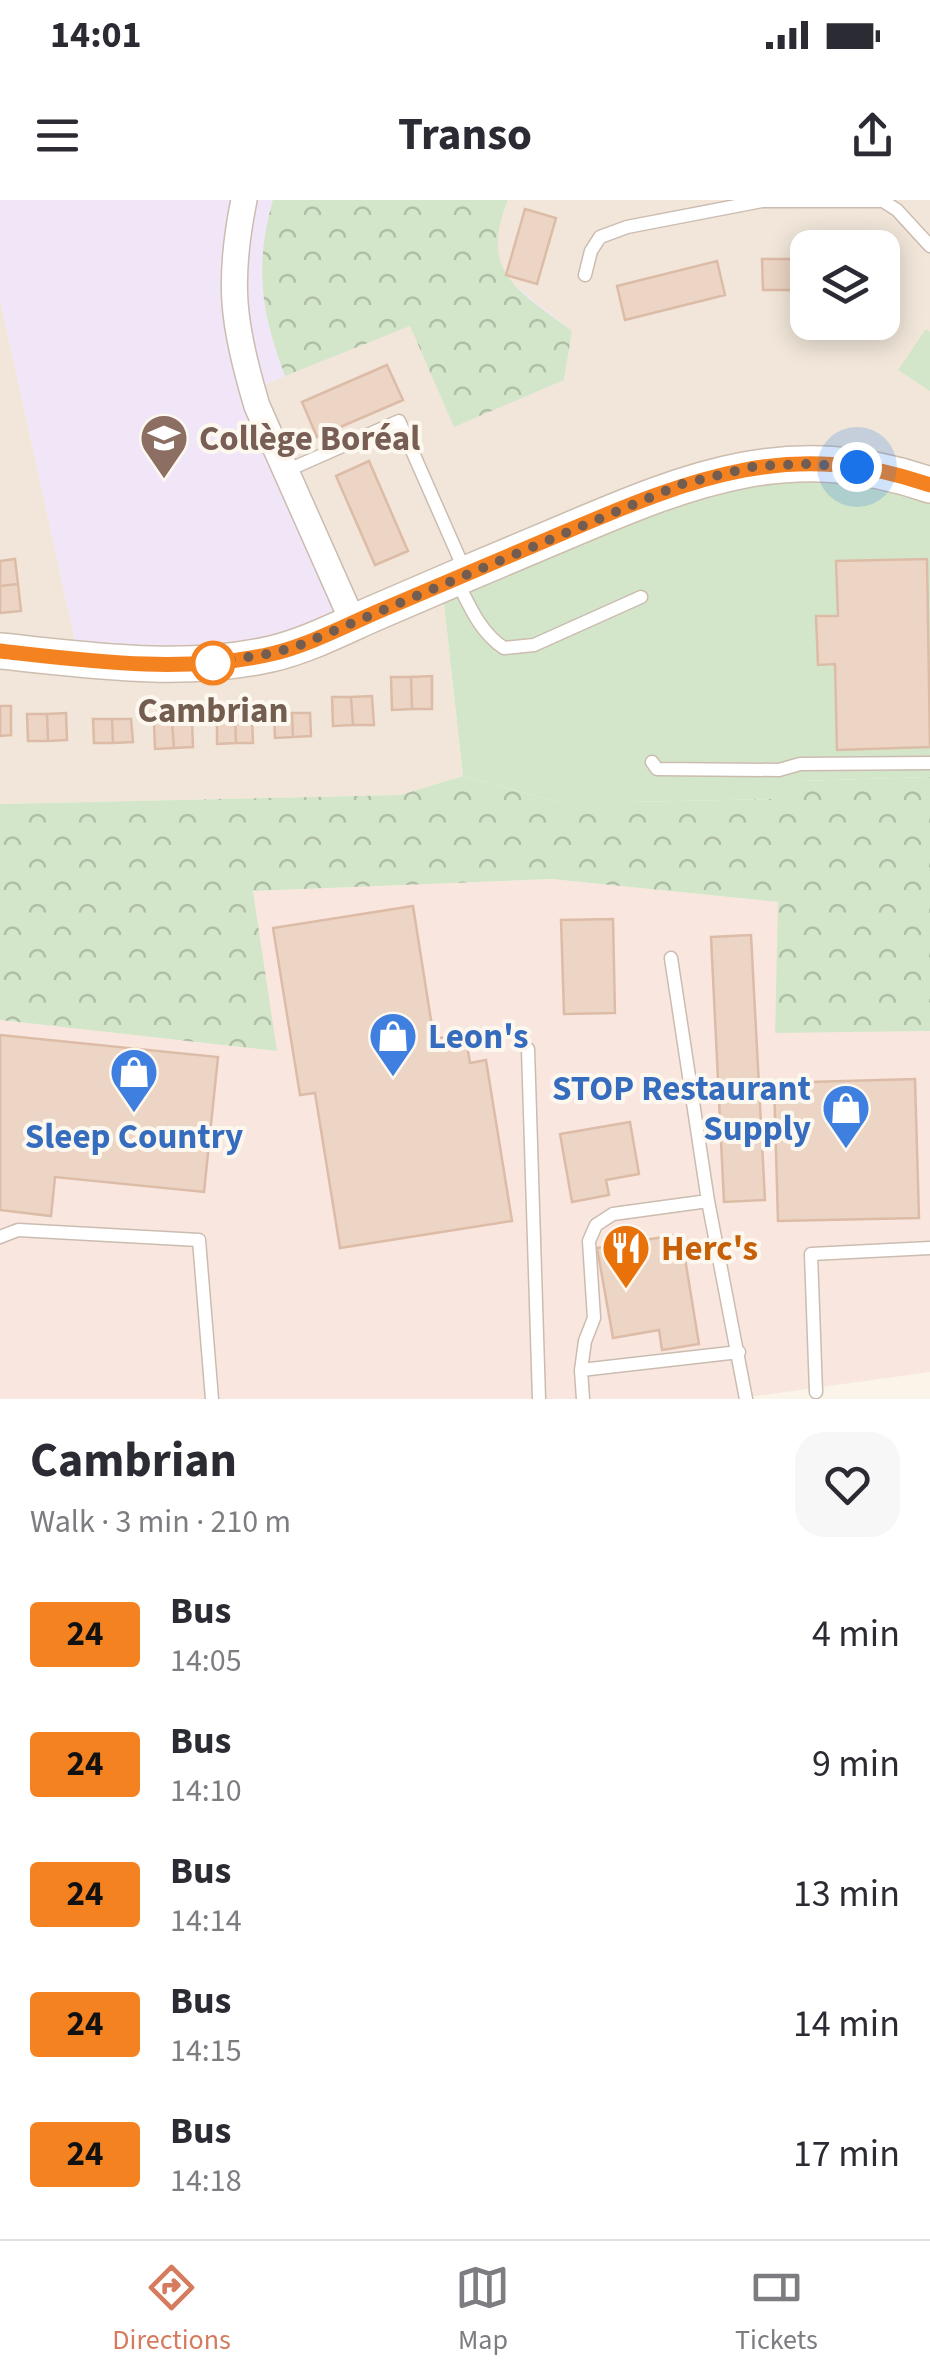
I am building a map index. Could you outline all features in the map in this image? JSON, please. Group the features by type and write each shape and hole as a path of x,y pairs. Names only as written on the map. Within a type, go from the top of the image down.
{"street":[{"path":"244,200 232,266 232,305 257,406 353,622"},
{"path":"0,651 162,664 204,664 274,653 682,484 756,466 805,464 857,467 930,485"}],"lane":[{"path":"585,275 591,251 600,236 627,227 762,202 884,200 930,246"},
{"path":"286,471 399,421 479,624 490,639 504,648 534,644 641,597"},
{"path":"652,762 657,769 763,770 800,764 930,763"},
{"path":"671,958 708,1201 746,1399"},
{"path":"528,1048 539,1399"},
{"path":"583,1399 581,1370 585,1341 594,1318 589,1240 596,1225 613,1214 708,1201"},
{"path":"0,1237 18,1230 199,1240 212,1399"},
{"path":"816,1392 811,1254 930,1248"},
{"path":"581,1370 739,1352"}],"shaded area":[{"name":"Collège Boréal","path":"0,200 508,200 496,243 499,260 507,279 572,331 564,380 454,427 410,326 250,390 352,624 301,646 79,659 0,299"},
{"path":"508,200 930,200 930,487 442,586 463,776 400,795 0,804 0,299 79,659 250,390 411,325 564,380 572,331 507,279 498,260 496,243"},
{"path":"551,879 779,902 775,1032 930,1031 930,1372 734,1399 0,1399 0,1020 276,1051 253,891"}],"green space":[{"path":"273,200 508,200 500,225 501,263 521,291 572,331 564,380 454,427 410,326 285,376 270,331 263,289 263,247"},
{"path":"926,329 930,332 930,391 898,370"},
{"path":"718,475 930,487 930,777 798,781 776,799 558,802 463,776 442,586"},
{"path":"463,776 558,802 775,799 798,781 930,777 930,1031 775,1033 778,902 551,879 253,891 277,1051 0,1020 0,804 400,795"}],"building":[{"path":"525,209 556,218 537,284 506,275"},
{"path":"762,259 790,259 790,290 763,290"},
{"path":"717,261 725,295 625,320 617,286"},
{"path":"387,365 403,400 317,437 302,402"},
{"path":"369,461 408,551 375,565 336,476"},
{"path":"15,559 18,584 0,586 0,561"},
{"path":"927,559 930,747 837,750 835,664 818,665 816,616 838,616 836,561"},
{"path":"18,584 21,611 0,613 0,586"},
{"path":"432,676 432,709 412,709 411,677"},
{"path":"391,677 411,677 412,709 392,710"},
{"path":"372,696 374,725 353,725 351,697"},
{"path":"332,697 351,697 353,725 333,726"},
{"path":"0,706 11,706 11,735 0,736"},
{"path":"66,713 67,740 48,741 47,714"},
{"path":"292,713 310,713 311,736 293,737"},
{"path":"292,713 293,737 275,738 274,714"},
{"path":"27,714 47,714 48,741 28,741"},
{"path":"252,716 253,743 236,743 235,717"},
{"path":"235,717 236,743 217,744 217,718"},
{"path":"93,719 112,719 113,743 94,743"},
{"path":"112,719 131,719 133,742 113,743"},
{"path":"192,721 193,747 174,748 172,722"},
{"path":"172,722 174,748 155,749 154,723"},
{"name":"Leon's","path":"413,906 434,1039 465,1034 470,1063 486,1060 512,1221 340,1248 315,1093 300,1095 273,928"},
{"path":"613,919 615,1013 564,1014 561,920"},
{"path":"751,935 765,1200 724,1202 711,937"},
{"path":"0,1035 218,1057 204,1192 55,1177 51,1216 0,1210"},
{"name":"STOP Restaurant Supply","path":"915,1079 919,1218 778,1221 774,1083"},
{"path":"630,1122 639,1174 606,1180 609,1195 572,1202 560,1134"},
{"path":"681,1234 699,1344 662,1350 659,1330 613,1338 597,1248"}],"bus line":[{"name":"24","path":"0,651 162,664 204,664 274,653 634,502 718,474 756,466 805,464 857,467 930,485"}],"place":[{"name":"Collège Boréal","path":"164,480"},
{"name":"Cambrian","path":"213,663"},
{"name":"Leon's","path":"393,1078"},
{"name":"Sleep Country","path":"134,1114"},
{"name":"STOP Restaurant Supply","path":"846,1150"},
{"name":"Herc's","path":"626,1290"}],"route":[{"path":"213,663 204,664 300,645 682,484 756,466 857,467"}]}
